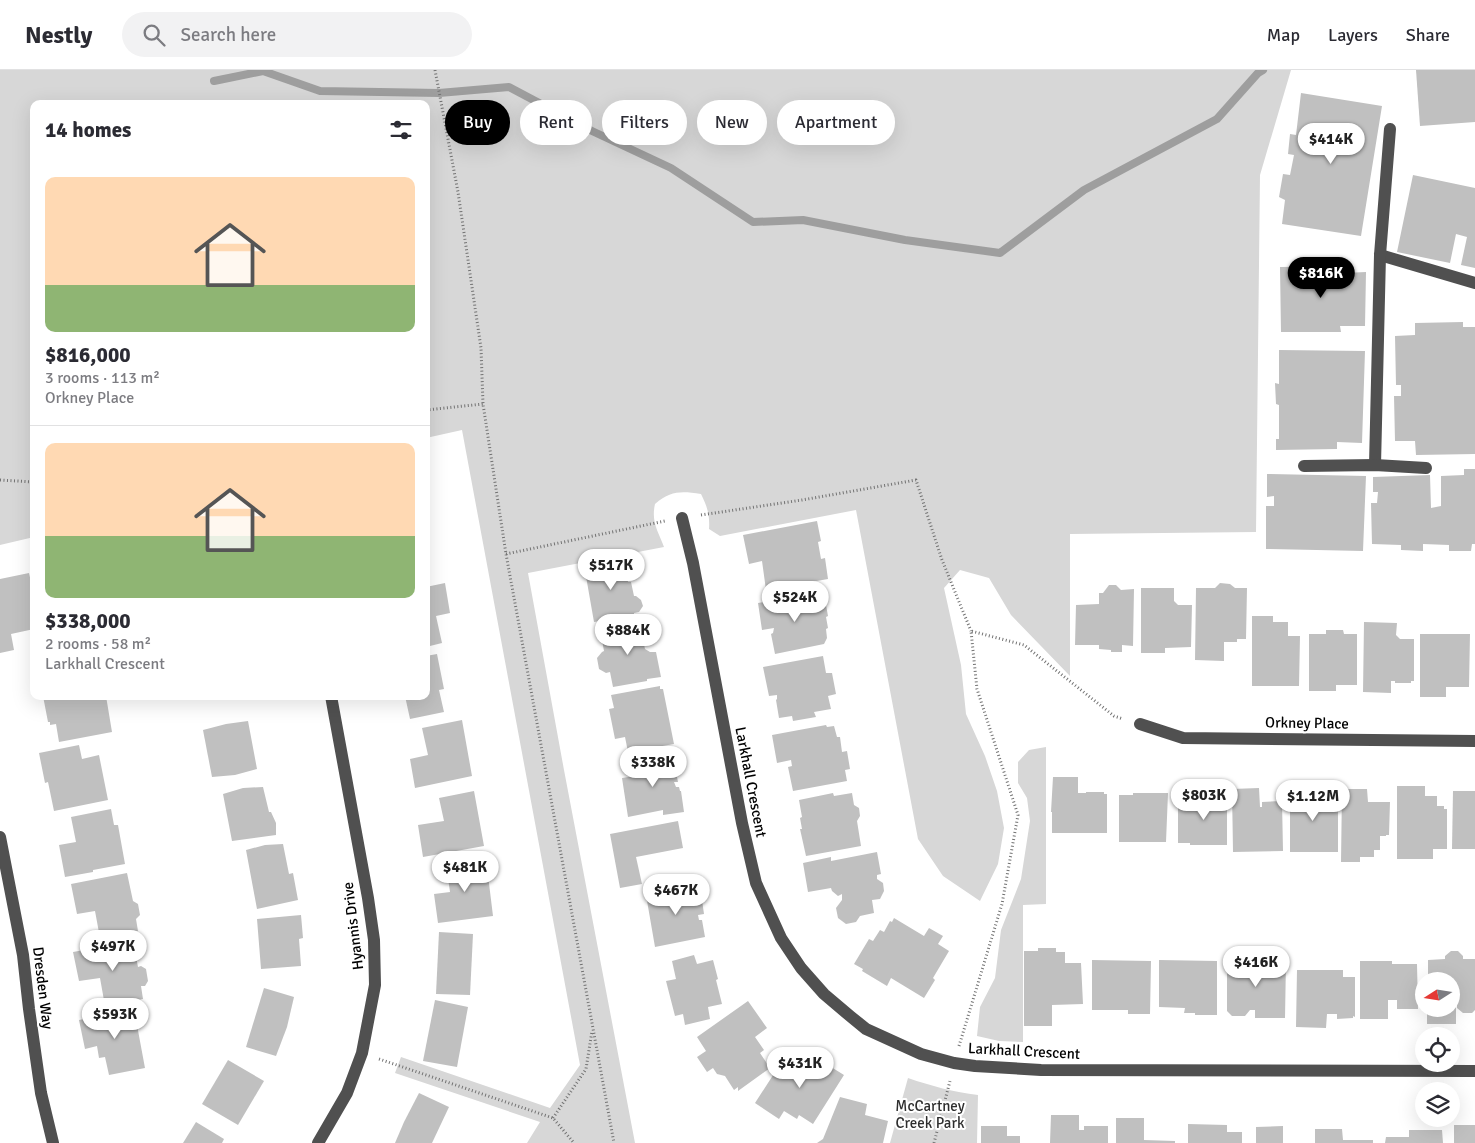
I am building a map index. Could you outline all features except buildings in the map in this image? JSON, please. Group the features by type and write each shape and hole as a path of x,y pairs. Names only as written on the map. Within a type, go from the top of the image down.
{"street":[{"path":"1375,465 1380,255 1390,129"},
{"path":"1380,255 1475,283"},
{"path":"1304,466 1375,465 1426,468"},
{"name":"Larkhall Crescent","path":"682,518 742,823 756,883 781,938 801,968 824,994 866,1028 921,1054 954,1063 975,1066 1041,1070 1475,1071"},
{"name":"Hyannis Drive","path":"318,1143 347,1093 362,1053 375,985 374,940 368,898 331,700"},
{"name":"Orkney Place","path":"1140,724 1183,738 1475,741"},
{"name":"Dresden Way","path":"0,837 23,955 28,1009 41,1093 53,1143"}],"path":[{"path":"435,70 458,192 480,338 483,404 506,554 614,1143"},
{"path":"430,410 483,404"},
{"path":"0,480 30,482"},
{"path":"506,554 682,518 916,480 942,560 971,631 977,689 1018,815 1002,904 954,1063 934,1143"},
{"path":"971,631 1024,646 1114,716 1140,724"},
{"path":"553,1118 586,1069 592,1029"},
{"path":"362,1053 553,1118 574,1143"}],"green space":[{"path":"0,70 1291,70 1260,175 1256,532 1070,534 1070,676 1011,615 989,578 960,570 944,588 961,665 966,714 985,756 997,791 1004,828 998,864 980,901 943,876 918,839 856,510 720,536 709,529 708,511 701,494 676,493 655,504 654,516 657,531 664,547 528,573 635,1143 527,1143 540,1122 395,1073 401,1057 550,1108 580,1065 462,430 430,437 430,100 30,100 30,538 0,545"},
{"path":"1046,747 1046,904 1023,905 1023,1042 999,1041 977,1036 980,1007 995,978 1001,930 1021,879 1030,821 1027,798 1018,783 1018,762 1029,750"},
{"name":"McCartney Creek Park","path":"908,1078 925,1084 978,1095 977,1143 890,1143"}],"waterway":[{"path":"214,81 263,71 320,91 439,93 509,87 592,131 671,168 753,222 803,220 905,240 1000,253 1084,190 1217,119 1258,73 1263,70"}]}
